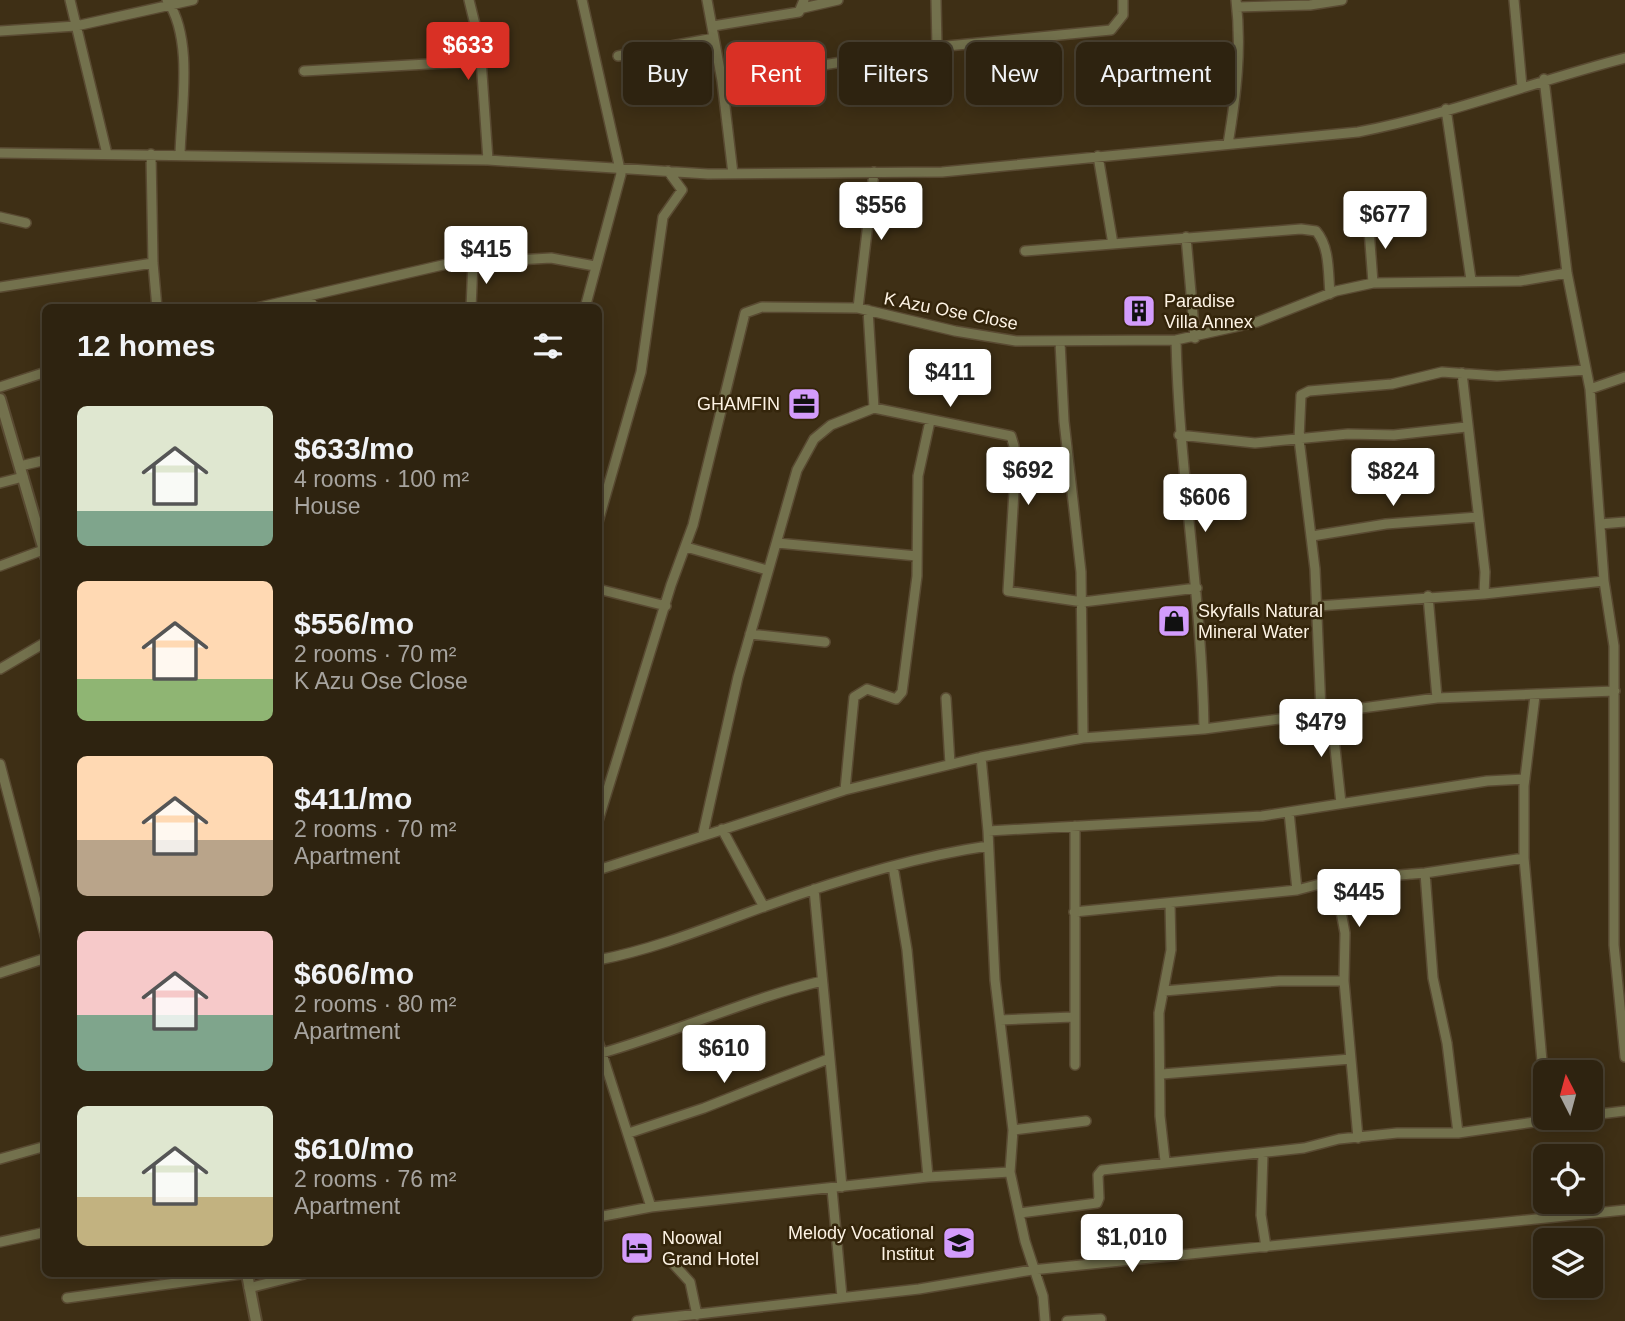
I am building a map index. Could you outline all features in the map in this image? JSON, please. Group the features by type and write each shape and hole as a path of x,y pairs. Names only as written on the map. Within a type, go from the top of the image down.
{"street":[{"path":"70,0 107,154"},
{"path":"0,31 76,26 169,3 193,0"},
{"path":"469,0 475,15 481,61 488,160"},
{"path":"582,0 620,167 620,183 586,304"},
{"path":"706,0 722,81 733,174"},
{"path":"713,26 799,12 804,4 838,0"},
{"path":"936,0 937,42"},
{"path":"952,46 1111,30 1124,15 1124,0"},
{"path":"1228,144 1237,88 1236,3 1337,0"},
{"path":"1514,0 1522,87"},
{"path":"169,3 183,47 180,155"},
{"path":"618,56 714,38"},
{"path":"0,153 488,160 733,174 973,170 1358,132 1446,110 1544,79 1625,58"},
{"path":"304,71 481,61"},
{"path":"722,81 839,62"},
{"path":"1544,79 1567,273 1590,389 1604,581 1614,646 1621,792 1614,945 1625,1057"},
{"path":"1446,110 1471,281"},
{"path":"151,154 153,263 157,304"},
{"path":"1098,156 1113,244"},
{"path":"602,508 639,382 663,217 682,190 668,171"},
{"path":"874,172 863,309 874,408"},
{"path":"1373,283 1367,218 1371,213 1387,211"},
{"path":"0,217 26,223"},
{"path":"1025,251 1301,229 1316,231 1323,239 1330,294"},
{"path":"1186,237 1195,338"},
{"path":"276,304 407,272 473,262 551,258 595,266"},
{"path":"471,304 473,262"},
{"path":"0,287 153,263"},
{"name":"K Azu Ose Close","path":"685,547 728,375 738,348 742,317 748,311 762,307 863,309 988,337 1060,342 1176,340 1195,338 1282,314 1330,294 1373,283 1520,281 1567,273"},
{"path":"310,297 312,304"},
{"path":"1176,340 1179,435 1197,588 1204,729"},
{"path":"1060,342 1064,421 1078,526 1083,602 1083,738"},
{"path":"1341,803 1326,711 1312,536 1299,439 1301,395 1309,391 1392,384 1427,374 1497,376 1586,370"},
{"path":"0,387 42,373"},
{"path":"1462,373 1466,427 1485,572 1484,594"},
{"path":"1590,389 1625,377"},
{"path":"0,399 42,547"},
{"path":"703,834 718,755 767,570 797,470 814,439 840,421 874,408 1011,436 1014,446 1014,491 1007,590 1083,602 1197,588"},
{"path":"845,790 854,697 867,689 896,699 901,692 908,659 917,556 918,475 930,421"},
{"path":"1179,435 1255,443 1348,434 1394,435 1466,427"},
{"path":"0,483 42,462"},
{"path":"1312,536 1386,524 1478,517"},
{"path":"1600,524 1625,522"},
{"path":"777,543 917,556"},
{"path":"602,808 685,547 767,570"},
{"path":"0,566 42,555"},
{"path":"1318,606 1484,594 1604,581"},
{"path":"602,590 666,606"},
{"path":"1428,596 1437,698"},
{"path":"750,634 825,642"},
{"path":"0,669 42,644"},
{"path":"602,869 845,790 981,757 1083,738 1204,729 1437,698 1615,691"},
{"path":"1535,696 1525,779 1524,858 1542,1060"},
{"path":"946,698 950,764"},
{"path":"981,757 988,831 990,917 1013,1130 1010,1172 1032,1270 1043,1296 1045,1321"},
{"path":"1,770 42,924"},
{"path":"988,831 1289,812 1487,781 1525,779"},
{"path":"1289,812 1297,890"},
{"path":"1075,826 1075,1065"},
{"path":"722,829 764,907"},
{"path":"602,959 639,951 814,889 893,866 988,846"},
{"path":"1074,912 1297,890 1335,880 1425,873 1524,858"},
{"path":"893,866 907,950 928,1177"},
{"path":"1425,873 1433,978 1447,1043 1458,1133"},
{"path":"1335,880 1345,933 1344,981 1358,1138"},
{"path":"814,889 837,1188 842,1297"},
{"path":"1165,1161 1160,1116 1162,1074 1159,1013 1173,934 1170,903"},
{"path":"0,973 42,959"},
{"path":"651,1207 602,1053 654,1038 747,1002 822,981"},
{"path":"1164,991 1279,981 1344,981"},
{"path":"1000,1020 1073,1017"},
{"path":"629,1133 704,1108 828,1059"},
{"path":"1162,1074 1351,1059"},
{"path":"1603,1114 1625,1111"},
{"path":"1013,1130 1086,1121"},
{"path":"1020,1213 1097,1203 1098,1175 1102,1170 1165,1161 1263,1153 1397,1133 1458,1133 1533,1121"},
{"path":"0,1159 42,1147"},
{"path":"1263,1153 1262,1215 1266,1247"},
{"path":"602,1216 651,1207 928,1177 1010,1172"},
{"path":"637,1321 919,1289 1032,1270 1625,1210"},
{"path":"0,1242 42,1233"},
{"path":"667,1257 690,1282 697,1315"},
{"path":"67,1298 219,1277"},
{"path":"247,1277 256,1321"},
{"path":"249,1288 292,1277"},
{"path":"1067,1321 1101,1319"}],"place":[{"name":"Paradise Villa Annex","path":"1139,311"},
{"name":"GHAMFIN","path":"804,404"},
{"name":"Skyfalls Natural Mineral Water","path":"1174,621"},
{"name":"Melody Vocational Institut","path":"959,1243"},
{"name":"Noowal Grand Hotel","path":"637,1248"}]}
